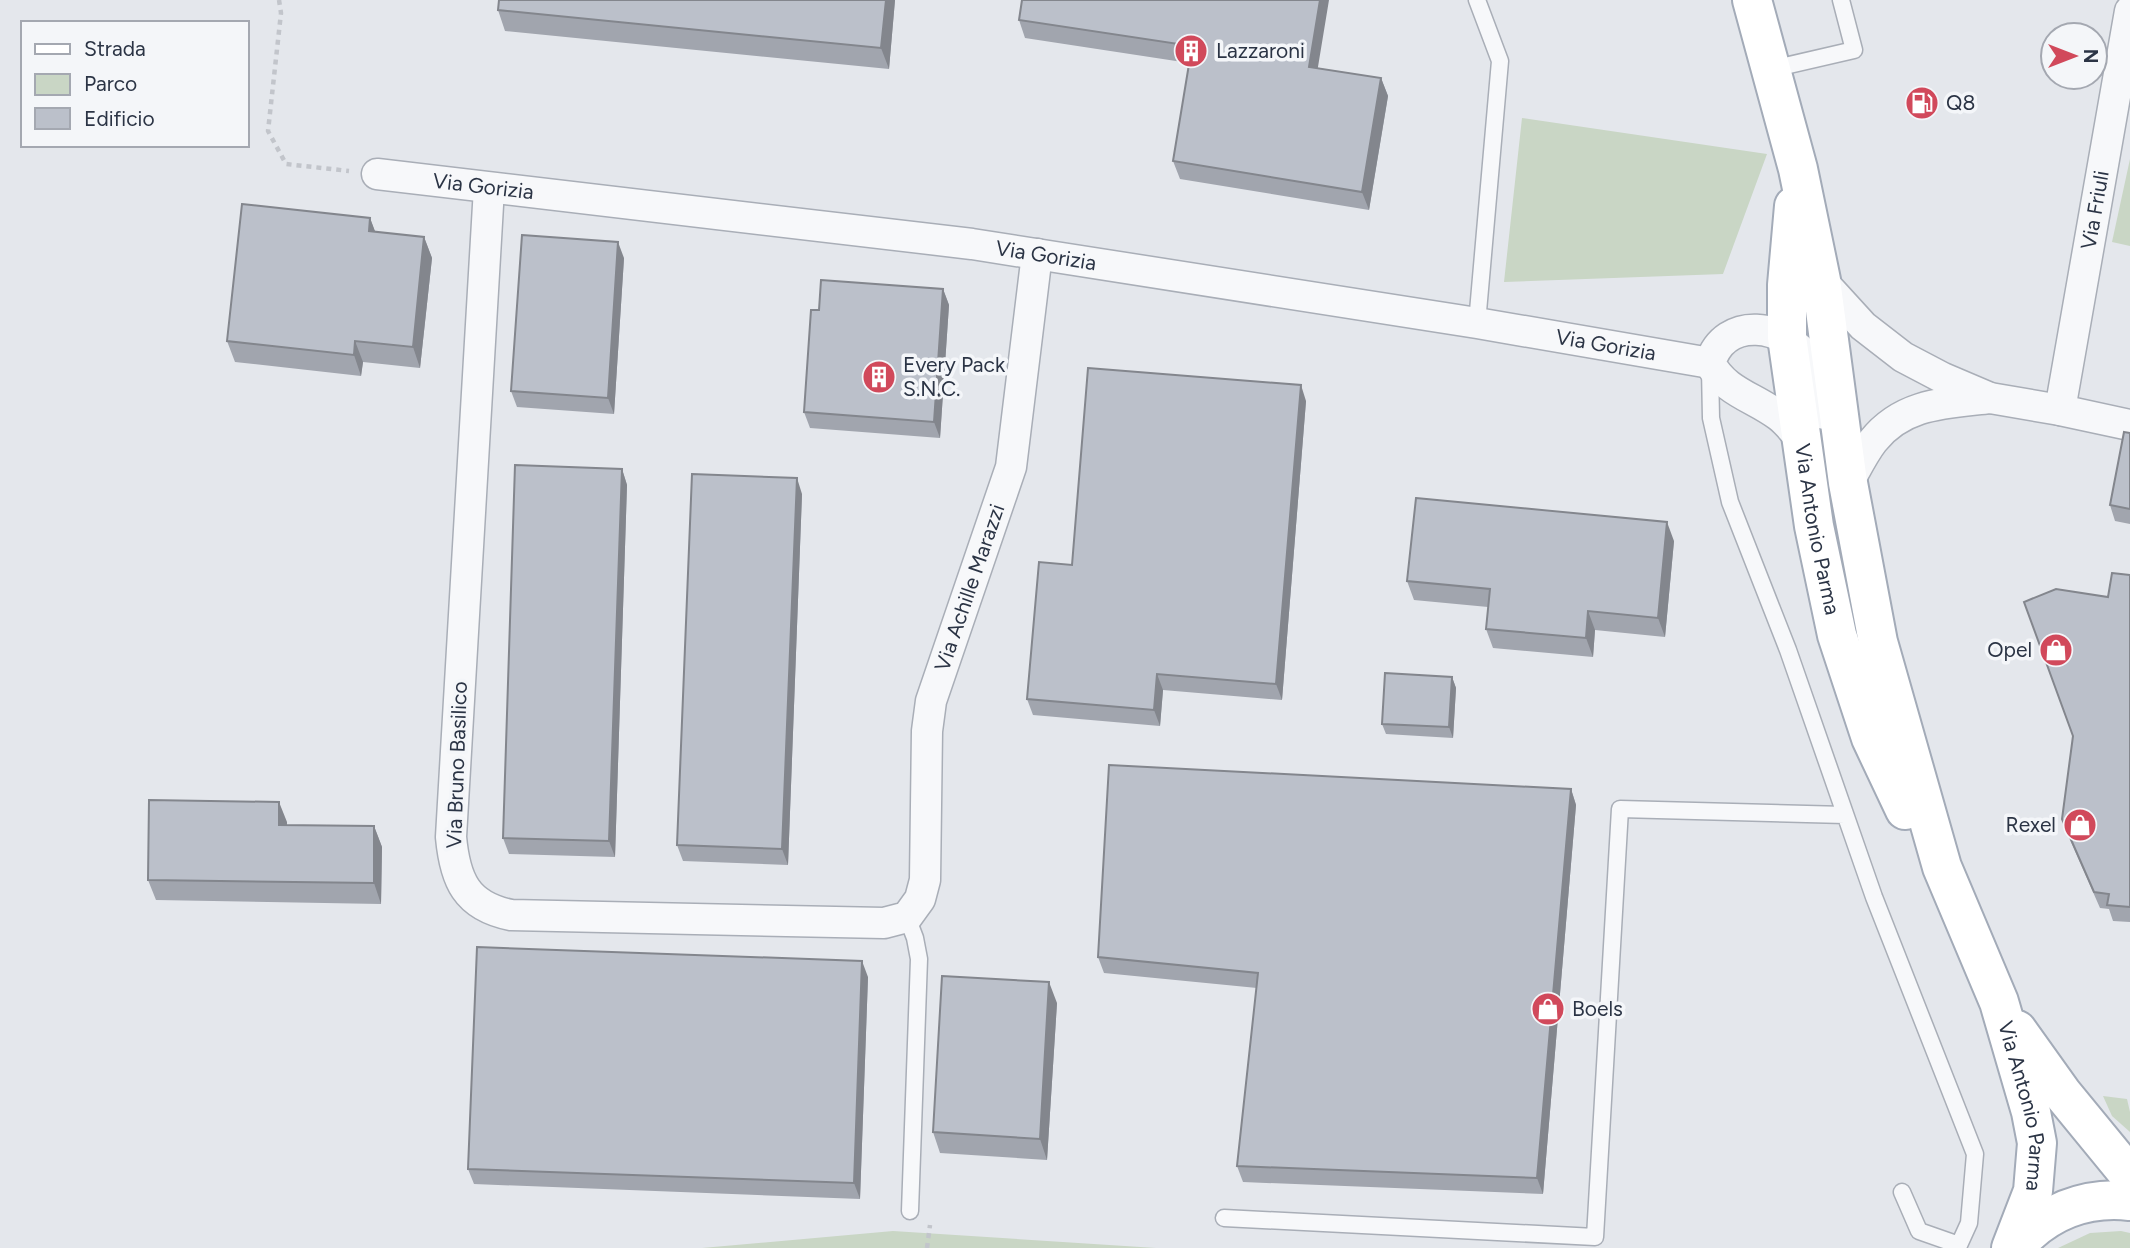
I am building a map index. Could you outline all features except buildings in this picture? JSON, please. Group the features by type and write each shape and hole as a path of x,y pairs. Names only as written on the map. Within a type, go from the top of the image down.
{"main road":[{"name":"Via Antonio Parma","path":"1752,0 1798,169 1821,280 1848,483 1878,642 1941,867 1999,1002 2031,1112 2036,1143 2033,1192 2012,1248"},
{"name":"Via Antonio Parma","path":"1798,169 1787,285 1787,337 1814,526 1836,635 1871,738 1904,809 1941,867"},
{"name":"Via Antonio Parma","path":"1999,1002 2033,1055 2130,1176"},
{"path":"2012,1248 2044,1220 2067,1208 2090,1202 2130,1202"}],"street":[{"name":"Via Friuli","path":"2060,410 2130,11"},
{"name":"Via Gorizia","path":"377,174 972,244 1477,323 1710,363"},
{"name":"Via Bruno Basilico","path":"489,188 451,837 455,866 466,891 475,901 487,908 511,915 884,923 908,917"},
{"name":"Via Achille Marazzi","path":"908,917 920,899 925,880 931,701 1011,467 1038,254"},
{"path":"1821,280 1863,326 1903,357 1943,378 1990,398 2130,425"},
{"path":"1801,441 1779,416 1725,384 1716,374 1710,363 1718,344 1740,332 1762,329 1787,337 1808,359 1819,385 1835,463 1848,483 1872,442 1892,421 1921,407 1990,398"}],"lane":[{"path":"1477,0 1500,61 1477,323"},
{"path":"1772,69 1854,50 1841,0"},
{"path":"1710,363 1712,418 1730,502 1788,650 1874,897 1975,1154 1969,1223 1959,1245 1919,1231 1902,1192"},
{"path":"1224,1218 1595,1237 1620,809 1845,815"},
{"path":"908,917 919,960 910,1211"}],"path":[{"path":"279,0 281,13 268,131 286,164 377,174"}],"green space":[{"path":"1522,118 1767,154 1723,274 1504,282"},
{"path":"2130,159 2130,246 2112,242"},
{"path":"2103,1096 2127,1099 2130,1132 2112,1116"},
{"path":"893,1231 1156,1248 702,1248"},
{"path":"2090,1233 2130,1233 2130,1248 2058,1248"}],"place":[{"name":"Lazzaroni","path":"1191,51"},
{"name":"Q8","path":"1922,103"},
{"name":"Every Pack S.N.C.","path":"879,377"},
{"name":"Opel","path":"2056,650"},
{"name":"Rexel","path":"2080,825"},
{"name":"Boels","path":"1548,1009"}]}
